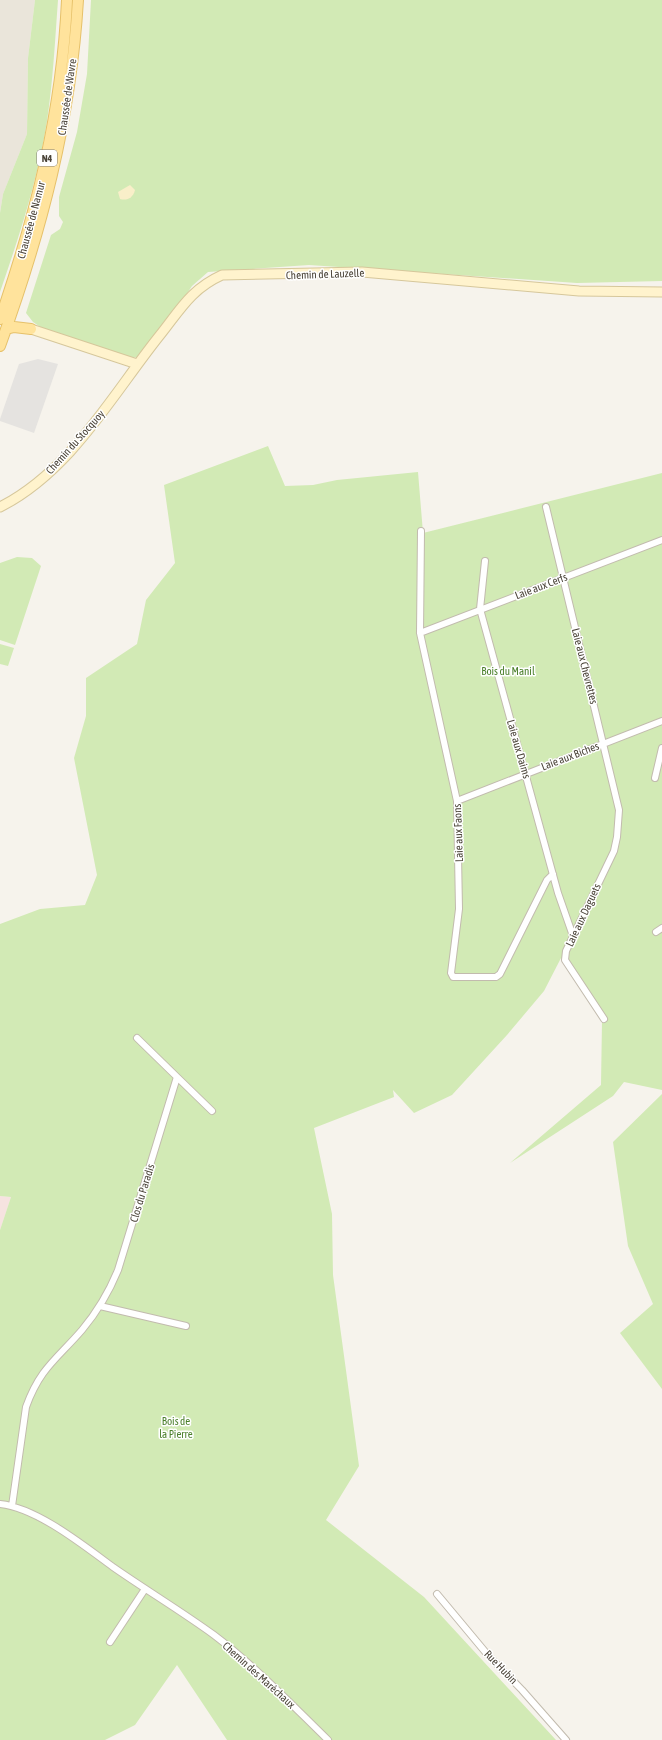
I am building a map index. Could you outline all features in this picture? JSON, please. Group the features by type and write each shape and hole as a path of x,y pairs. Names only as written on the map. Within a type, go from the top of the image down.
{"main road":[{"name":"Chaussée de Namur","path":"0,346 6,329 4,314 28,235 46,162 60,82 67,0"},
{"name":"Chaussée de Wavre","path":"36,239 52,180 62,132 72,65 78,0"},
{"name":"Chaussée de Namur","path":"4,314 36,239"},
{"path":"4,314 31,329"},
{"path":"6,329 14,327 31,329"}],"street":[{"name":"Chemin de Lauzelle","path":"137,364 194,291 222,275 362,272 579,291 662,292"},
{"path":"31,329 137,364"},
{"name":"Chemin du Stocquoy","path":"0,507 16,499 39,482 64,457 93,426 137,364"},
{"name":"Laie aux Chevrettes","path":"546,507 562,578 618,802 619,826"},
{"name":"Laie aux Faons","path":"421,531 420,633 457,801 459,909 451,973 453,977 496,977 500,974 543,886 553,874"},
{"name":"Laie aux Cerfs","path":"420,633 662,540"},
{"name":"Laie aux Daims","path":"485,561 480,610 553,874 573,936"},
{"name":"Laie aux Biches","path":"457,801 526,772 662,721"},
{"path":"655,778 662,748"},
{"name":"Laie aux Daguets","path":"604,1019 565,960 566,951 614,851 619,826"},
{"path":"656,932 662,928"},
{"path":"137,1038 212,1111"},
{"name":"Clos du Paradis","path":"12,1506 26,1407 30,1396 38,1379 52,1361 82,1330 100,1306 111,1287 118,1270 177,1078"},
{"path":"100,1306 186,1326"},
{"name":"Chemin des Maréchaux","path":"0,1504 12,1506 34,1515 87,1548 214,1635 252,1666 328,1740"},
{"path":"110,1642 145,1589"},
{"name":"Rue Hubin","path":"436,1594 486,1654 522,1690 566,1740"}],"shaded area":[{"path":"0,0 35,0 28,58 27,134 3,194 0,213"},
{"path":"38,359 58,364 34,433 0,421 0,419 19,364"},
{"path":"0,1196 11,1197 0,1230"}],"green space":[{"path":"35,0 58,0 49,106 39,164 21,229 0,292 0,213 3,194 27,134 28,58"},
{"path":"91,0 662,0 662,281 577,283 309,265 208,272 192,286 178,307 138,357 132,358 42,328 33,322 26,313 51,235 60,229 63,222 59,216 59,197 77,132 87,74"},
{"path":"268,446 285,486 313,485 337,480 418,472 423,533 662,473 662,1090 624,1082 613,1096 510,1163 601,1085 602,1021 561,958 544,991 507,1035 452,1095 414,1113 393,1090 394,1097 314,1128 332,1214 333,1275 359,1466 326,1520 424,1597 556,1740 227,1740 177,1665 135,1725 105,1740 0,1740 0,1230 11,1197 0,1196 0,924 40,909 85,905 97,875 74,758 86,716 86,678 137,644 146,600 175,563 164,485"},
{"path":"17,557 32,558 41,566 15,645 0,640 0,563"},
{"path":"0,644 14,648 8,666 0,664"},
{"path":"662,1094 662,1389 620,1333 653,1304 628,1246 613,1142"}],"sand":[{"path":"130,185 135,190 133,195 127,199 120,199 118,192"}],"park label":[{"name":"Bois du Manil","path":"508,671"},
{"name":"Bois de la Pierre","path":"176,1427"}]}
